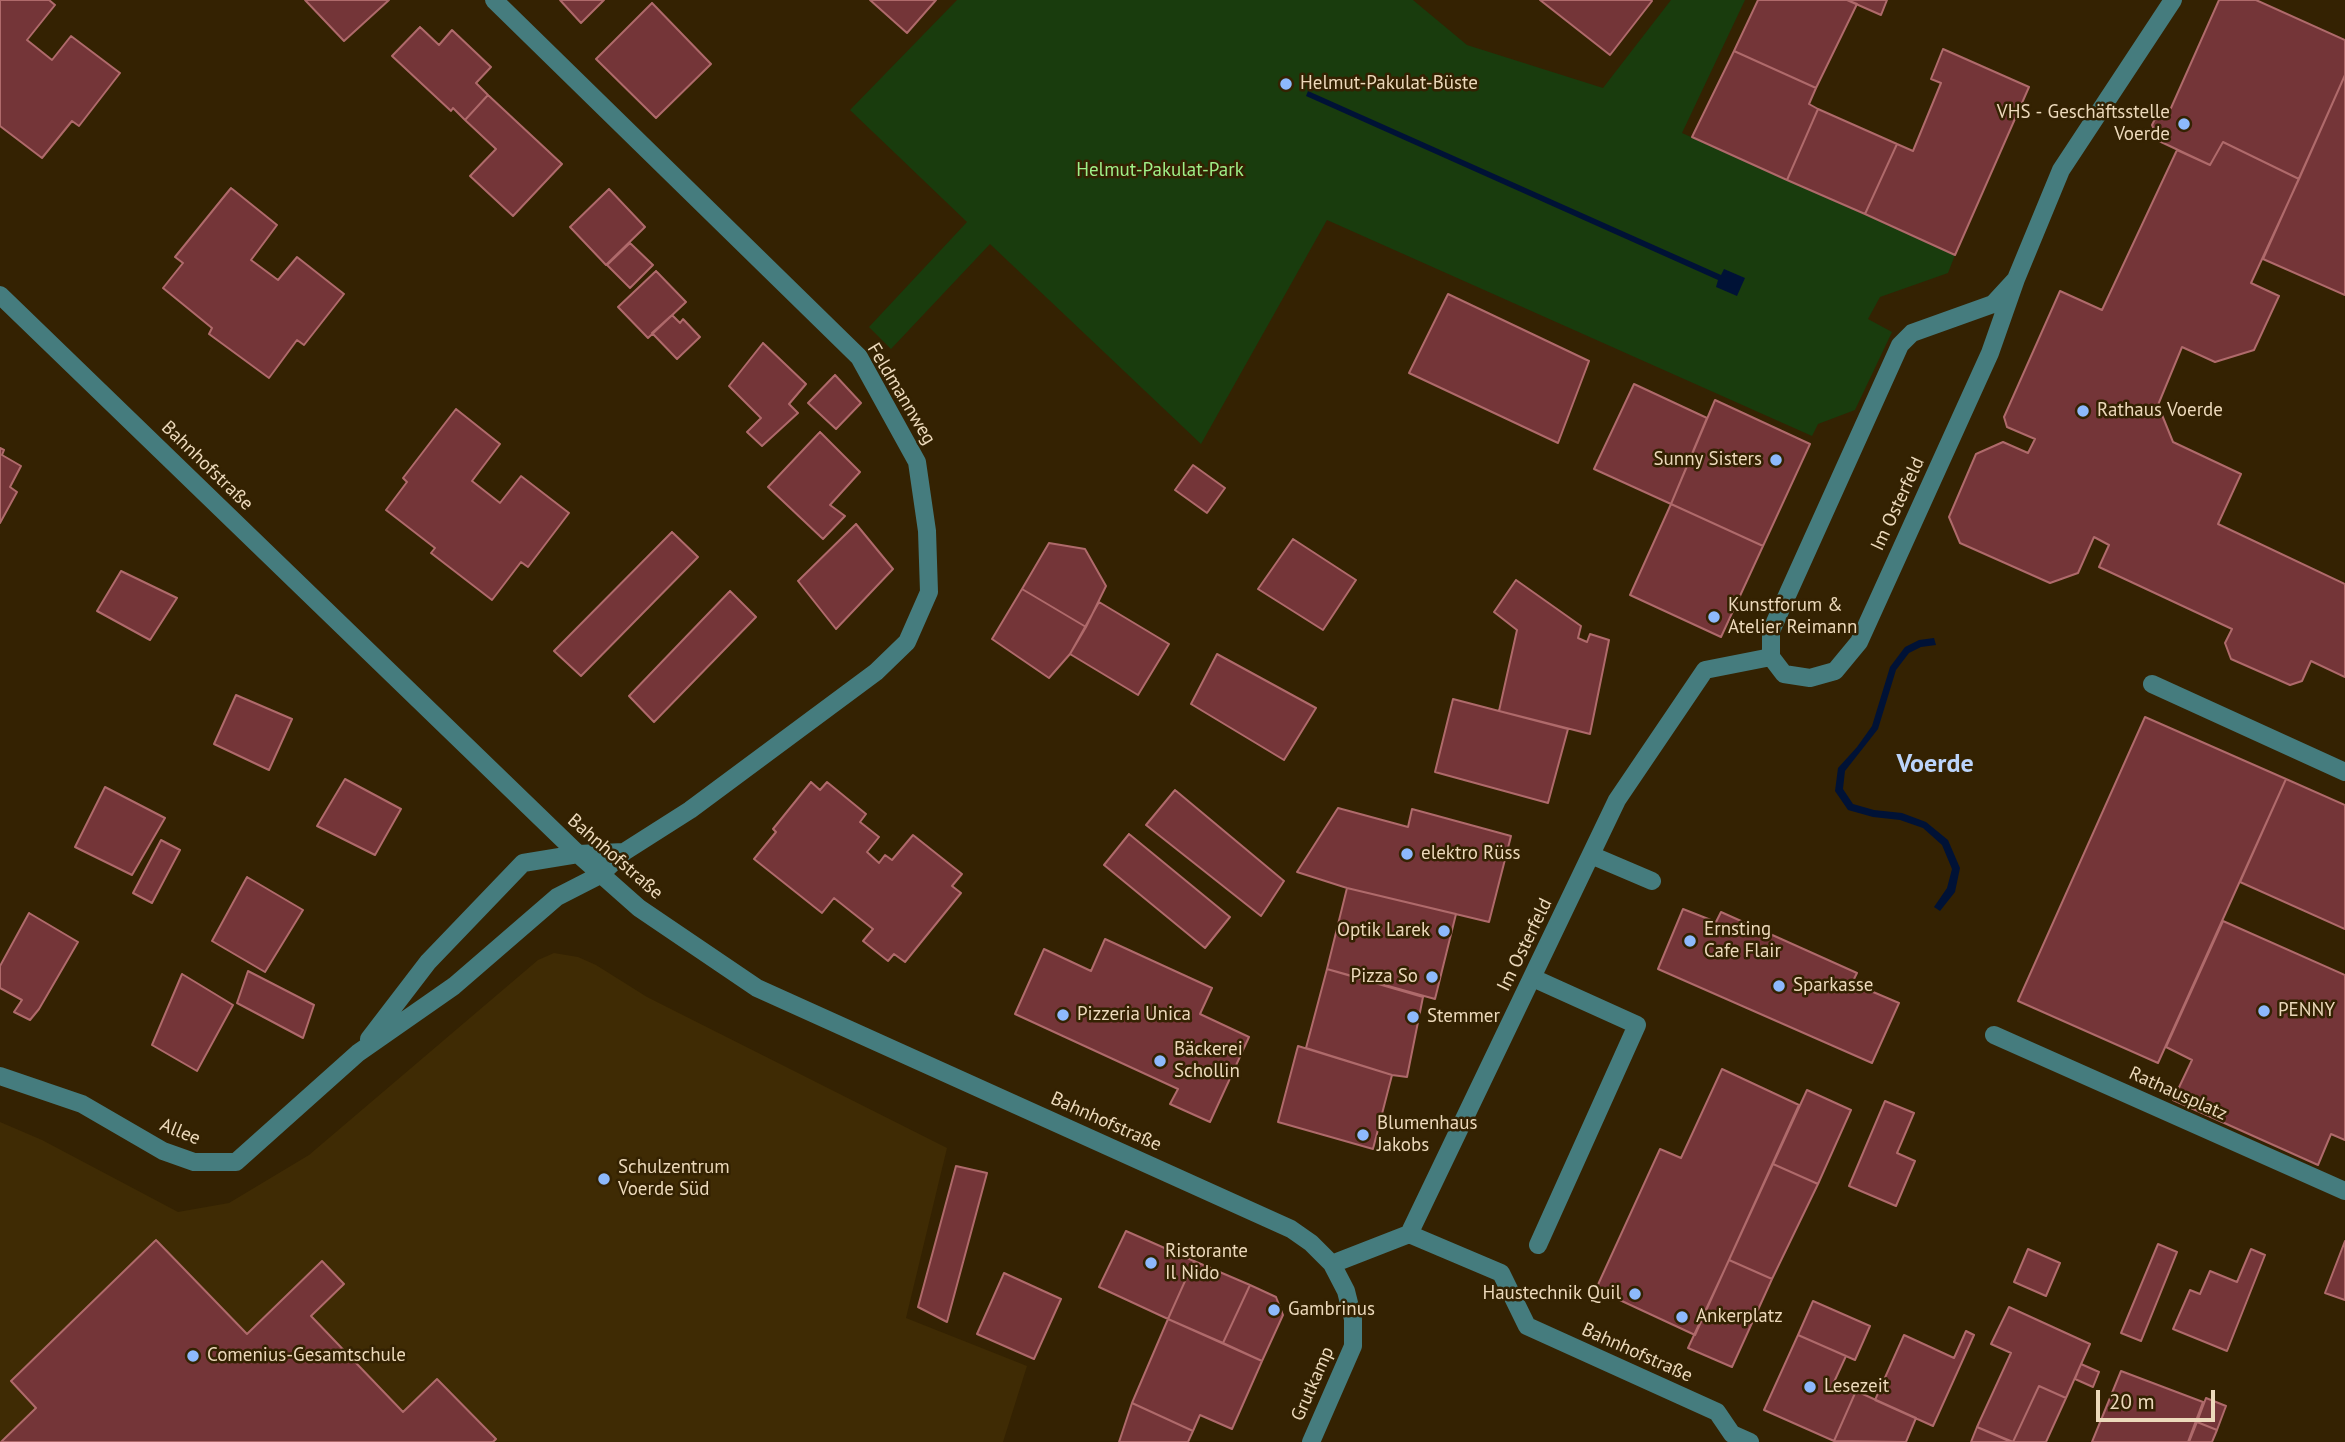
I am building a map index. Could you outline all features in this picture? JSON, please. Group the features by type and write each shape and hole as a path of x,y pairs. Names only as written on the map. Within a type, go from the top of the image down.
{"street":[{"name":"Feldmannweg","path":"494,0 859,357 917,462 927,531 929,592 907,642 876,672 690,810 624,852 600,875"},
{"name":"Im Osterfeld","path":"2016,279 1993,304 1912,333 1900,345 1771,631 1771,657 1784,674 1810,678 1835,671 1859,642 1990,353 2016,279 2061,170 2168,1"},
{"name":"Bahnhofstraße","path":"0,295 578,854 639,908 757,988 1291,1228 1332,1264"},
{"name":"Im Osterfeld","path":"1409,1234 1617,800 1705,670 1771,657"},
{"path":"2152,684 2345,772"},
{"name":"Feldmannweg","path":"578,854 624,852"},
{"name":"Allee","path":"358,1053 428,962 523,863 578,854"},
{"path":"1591,855 1652,881"},
{"name":"Allee","path":"0,1076 82,1104 163,1152 194,1163 236,1162 358,1053 454,986 557,897 600,875"},
{"path":"1532,978 1637,1025 1538,1245"},
{"name":"Rathausplatz","path":"1994,1035 2345,1191"},
{"name":"Bahnhofstraße","path":"1409,1234 1501,1273 1527,1326 1717,1412 1731,1434 1750,1442"},
{"path":"1332,1264 1409,1234"},
{"name":"Grutkamp","path":"1311,1442 1353,1346 1353,1319 1346,1291 1332,1264"}],"shaded area":[{"name":"Schulzentrum Voerde Süd","path":"554,953 578,957 596,965 647,997 947,1148 906,1318 1027,1366 1003,1442 0,1442 0,1122 42,1140 178,1212 229,1203 309,1155 538,960"}],"green space":[{"name":"Helmut-Pakulat-Park","path":"957,0 1413,0 1467,45 1603,88 1671,0 1745,0 1682,133 1955,255 1948,273 1880,297 1868,319 1892,332 1855,410 1818,424 1812,436 1327,220 1201,444 990,244 891,349 869,327 967,222 850,110"}],"water":[{"path":"1308,91 1721,275 1724,269 1745,278 1737,296 1716,287 1718,280 1306,96"},
{"path":"1934,638 1936,645 1921,647 1909,653 1896,670 1878,729 1845,771 1843,789 1853,804 1874,810 1902,813 1926,822 1948,840 1960,868 1955,892 1940,911 1934,907 1947,888 1952,869 1942,845 1923,828 1900,820 1873,817 1848,810 1835,791 1838,768 1872,726 1890,667 1905,647 1919,640"}],"building":[{"path":"0,0 49,0 55,5 27,40 52,60 71,36 120,73 79,126 72,121 42,158 0,126"},
{"path":"305,0 389,0 344,41"},
{"path":"560,0 604,0 581,23"},
{"path":"870,0 936,0 907,33"},
{"path":"1540,0 1651,0 1652,1 1610,55"},
{"path":"1758,0 1847,0 1857,4 1816,88 1734,51"},
{"path":"1847,0 1887,0 1881,15"},
{"path":"2219,0 2256,0 2345,40 2345,75 2299,179 2223,142 2210,165 2159,141 2152,125 2158,113 2171,108"},
{"path":"652,3 711,64 656,118 596,59"},
{"path":"420,27 439,45 452,30 491,67 476,83 488,95 465,120 453,108 451,111 392,56"},
{"path":"1943,49 2029,87 1955,255 1865,214 1897,144 1913,151 1941,83 1931,79"},
{"path":"1734,51 1816,88 1809,104 1818,109 1787,180 1692,137"},
{"path":"2345,75 2345,295 2263,259"},
{"path":"488,95 562,164 513,216 470,176 496,149 465,120"},
{"path":"1818,109 1897,144 1865,214 1787,180"},
{"name":"Rathaus Voerde","path":"2223,142 2299,179 2251,283 2279,296 2254,350 2215,362 2182,347 2158,405 2173,442 2241,474 2218,524 2345,584 2345,677 2311,661 2302,681 2290,685 2231,659 2225,643 2232,629 2099,567 2109,545 2094,537 2078,573 2050,583 1960,543 1949,517 1976,454 2003,442 2028,453 2035,439 2007,427 2004,417 2060,291 2102,310 2177,150 2210,165"},
{"path":"231,188 277,225 251,260 278,280 297,257 344,294 304,345 297,340 269,378 209,334 212,328 163,288 183,263 175,257"},
{"path":"609,189 645,227 606,265 570,227"},
{"path":"630,243 653,265 630,288 607,265"},
{"path":"656,271 686,302 648,338 618,307"},
{"path":"1448,294 1589,361 1558,443 1409,373"},
{"path":"672,315 680,323 683,319 700,337 677,359 652,333"},
{"path":"763,343 806,384 789,404 798,413 762,446 747,432 761,418 729,386"},
{"path":"835,375 861,403 836,429 808,403"},
{"path":"1634,384 1707,418 1671,504 1594,469"},
{"path":"1715,400 1810,444 1763,546 1671,504"},
{"path":"456,409 500,444 472,481 500,503 521,476 569,513 528,567 521,562 492,600 431,553 435,548 386,510 407,482 403,478"},
{"path":"820,432 860,472 830,505 845,516 823,539 768,487"},
{"path":"0,448 4,450 2,455 21,466 10,487 17,492 0,523"},
{"path":"1193,465 1225,488 1207,513 1175,490"},
{"path":"1671,504 1763,546 1721,637 1630,595"},
{"path":"856,524 893,569 836,629 798,581"},
{"path":"672,532 698,557 581,676 554,651"},
{"path":"1293,539 1356,580 1323,630 1258,589"},
{"path":"1049,543 1085,549 1106,586 1086,627 1022,589"},
{"path":"121,571 177,598 150,640 97,611"},
{"path":"1516,580 1581,626 1578,638 1587,642 1590,634 1609,640 1590,734 1499,711 1517,630 1494,612"},
{"path":"1022,589 1086,627 1070,654 1049,678 992,639"},
{"path":"730,591 756,617 654,722 629,696"},
{"path":"1099,602 1169,644 1138,695 1070,654"},
{"path":"1217,654 1316,708 1284,760 1191,704"},
{"path":"236,695 292,719 269,770 214,744"},
{"path":"1453,699 1568,729 1548,803 1435,772"},
{"path":"2145,717 2286,779 2158,1063 2018,1001"},
{"path":"345,779 401,809 375,855 317,826"},
{"path":"2286,779 2345,805 2345,929 2240,882"},
{"path":"811,782 820,790 827,782 866,814 860,822 879,837 867,852 879,863 885,855 892,860 913,835 962,874 952,886 961,893 905,962 894,954 888,961 863,941 873,929 834,898 822,913 754,859 776,832 773,829"},
{"path":"105,787 165,818 132,875 75,847"},
{"path":"1175,790 1284,881 1261,916 1146,825"},
{"name":"elektro Rüss","path":"1338,808 1408,827 1412,809 1511,836 1489,922 1347,888 1297,872"},
{"path":"1129,834 1230,917 1205,948 1104,865"},
{"path":"161,840 180,850 152,903 133,893"},
{"path":"247,877 303,910 265,972 212,941"},
{"path":"1347,888 1456,914 1435,999 1327,969"},
{"name":"Sparkasse","path":"1683,909 1716,922 1721,912 1857,973 1852,983 1899,1003 1872,1063 1658,969"},
{"path":"29,913 78,942 30,1020 14,1012 22,1000 0,988 0,966"},
{"name":"PENNY","path":"2223,921 2345,975 2345,1140 2331,1134 2318,1165 2173,1100 2192,1060 2166,1047"},
{"path":"1105,939 1212,988 1200,1014 1249,1037 1210,1122 1170,1104 1178,1089 1015,1014 1044,949 1091,971"},
{"path":"1327,969 1423,997 1407,1077 1392,1075 1306,1048"},
{"path":"248,971 314,1005 303,1038 237,1003"},
{"path":"182,974 233,1005 197,1071 152,1045"},
{"path":"1298,1046 1392,1075 1373,1149 1278,1122"},
{"path":"1722,1069 1799,1105 1695,1335 1596,1289 1660,1149 1681,1158"},
{"path":"1807,1090 1851,1110 1818,1184 1773,1164"},
{"path":"1885,1101 1914,1113 1897,1153 1915,1161 1896,1206 1849,1186"},
{"path":"1773,1164 1818,1184 1772,1279 1729,1260"},
{"path":"956,1166 987,1173 947,1322 918,1307"},
{"path":"1126,1231 1194,1261 1168,1319 1099,1287"},
{"name":"Comenius-Gesamtschule","path":"156,1240 247,1334 322,1261 344,1284 311,1316 403,1412 437,1379 496,1439 493,1442 1,1442 36,1408 11,1381"},
{"path":"2345,1241 2345,1300 2325,1293"},
{"path":"2158,1244 2177,1252 2141,1341 2121,1333"},
{"path":"2028,1249 2060,1263 2046,1296 2014,1282"},
{"path":"2251,1249 2265,1255 2227,1351 2173,1329 2190,1290 2200,1294 2210,1271 2237,1282"},
{"path":"1729,1260 1772,1279 1732,1367 1688,1348"},
{"path":"1194,1261 1250,1285 1223,1343 1168,1319"},
{"path":"1004,1273 1061,1299 1034,1359 977,1334"},
{"path":"1250,1285 1276,1297 1283,1315 1262,1361 1223,1343"},
{"path":"1813,1301 1870,1326 1855,1360 1798,1335"},
{"path":"2009,1307 2090,1344 2066,1398 2039,1386 2013,1442 1977,1427 2011,1353 1991,1344"},
{"path":"1168,1319 1262,1361 1232,1429 1200,1415 1193,1431 1132,1403"},
{"path":"1966,1331 1974,1335 1933,1426 1875,1400 1904,1335 1954,1358"},
{"name":"Lesezeit","path":"1798,1335 1846,1356 1834,1382 1856,1391 1834,1441 1764,1410"},
{"path":"2081,1364 2099,1372 2093,1387 2075,1379"},
{"path":"2121,1371 2203,1402 2188,1442 2092,1442"},
{"path":"2039,1386 2066,1398 2046,1442 2013,1442"},
{"path":"1856,1391 1916,1418 1906,1442 1834,1441"},
{"path":"2206,1398 2226,1406 2217,1430 2197,1422"},
{"path":"1132,1403 1193,1431 1188,1442 1119,1442"},
{"path":"2197,1422 2217,1430 2212,1442 2189,1442"},
{"path":"1977,1427 2011,1442 1971,1442"}],"place":[{"name":"Helmut-Pakulat-Büste","path":"1286,84"},
{"name":"VHS - Geschäftsstelle Voerde","path":"2184,124"},
{"name":"Rathaus Voerde","path":"2083,411"},
{"name":"Sunny Sisters","path":"1776,460"},
{"name":"Kunstforum & Atelier Reimann","path":"1714,617"},
{"name":"elektro Rüss","path":"1407,854"},
{"name":"Optik Larek","path":"1444,931"},
{"name":"Ernsting Cafe Flair","path":"1690,941"},
{"name":"Pizza So","path":"1432,977"},
{"name":"Sparkasse","path":"1779,986"},
{"name":"PENNY","path":"2264,1011"},
{"name":"Pizzeria Unica","path":"1063,1015"},
{"name":"Stemmer","path":"1413,1017"},
{"name":"Bäckerei Schollin","path":"1160,1061"},
{"name":"Blumenhaus Jakobs","path":"1363,1135"},
{"name":"Schulzentrum Voerde Süd","path":"604,1179"},
{"name":"Ristorante Il Nido","path":"1151,1263"},
{"name":"Haustechnik Quil","path":"1635,1294"},
{"name":"Gambrinus","path":"1274,1310"},
{"name":"Ankerplatz","path":"1682,1317"},
{"name":"Comenius-Gesamtschule","path":"193,1356"},
{"name":"Lesezeit","path":"1810,1387"}],"district":[{"name":"Voerde","path":"1935,765"}]}
